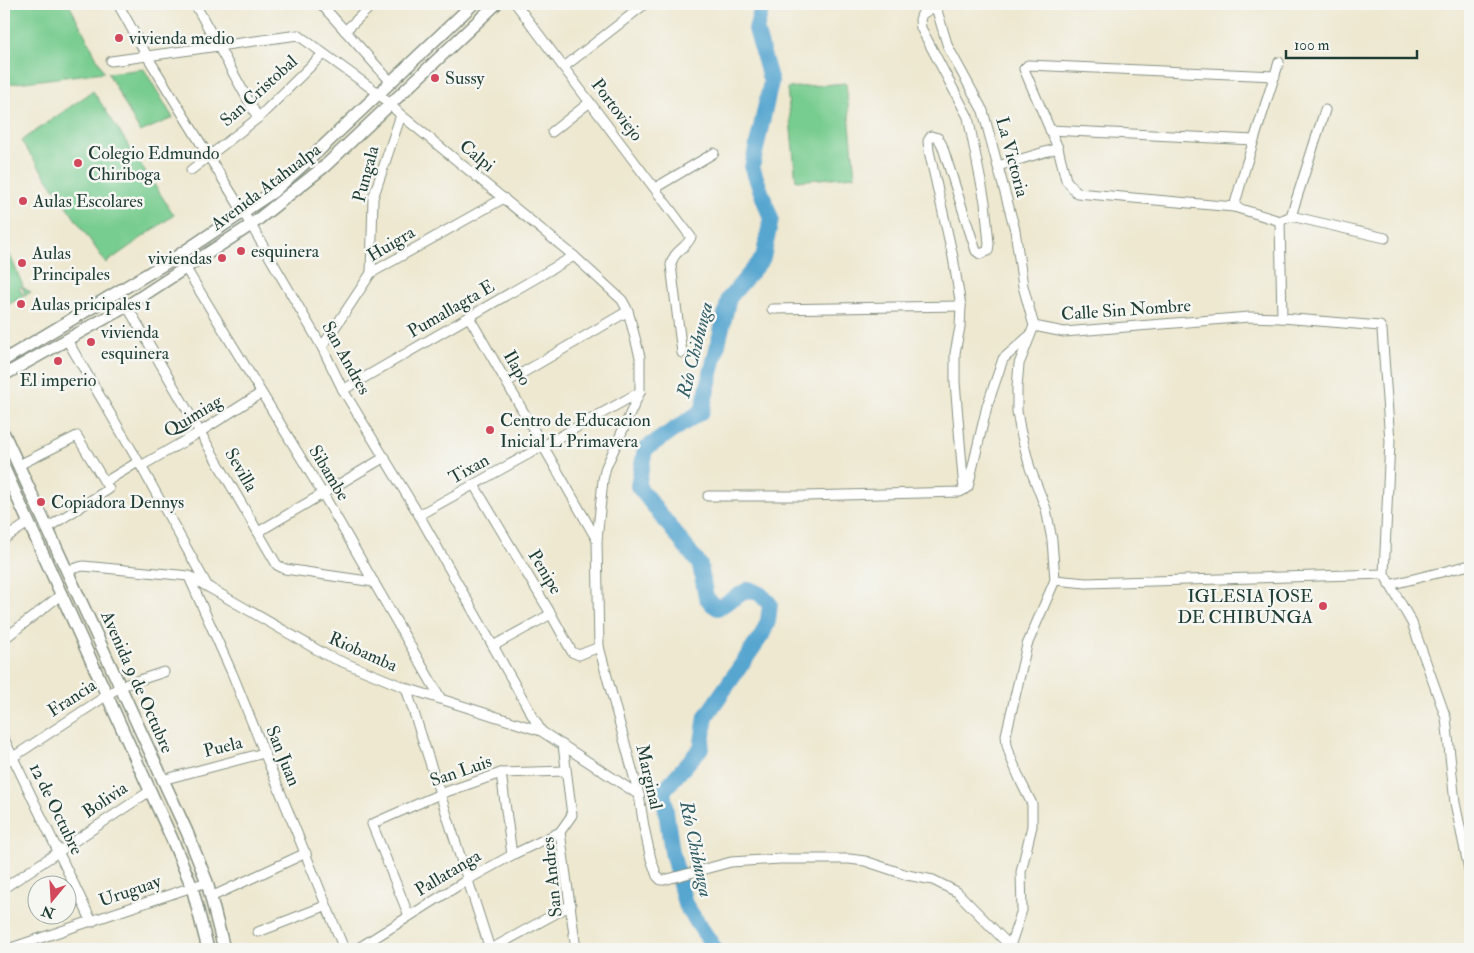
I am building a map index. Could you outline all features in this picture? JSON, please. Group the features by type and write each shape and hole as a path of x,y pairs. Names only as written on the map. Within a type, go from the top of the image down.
{"main road":[{"name":"Avenida Atahualpa","path":"4,360 176,257 274,192 473,4"},
{"name":"Avenida Atahualpa","path":"4,375 127,306 251,225 325,166 496,4"},
{"name":"Avenida 9 de Octubre","path":"4,434 68,570 186,832 211,897 224,949"},
{"name":"Avenida 9 de Octubre","path":"4,468 172,839 192,887 208,949"}],"street":[{"name":"San Andres","path":"118,4 147,56 209,155 322,347 343,390 419,515 541,731"},
{"path":"195,4 258,118"},
{"path":"321,4 391,82"},
{"path":"345,31 373,4"},
{"name":"Portoviejo","path":"516,4 692,237 675,254 671,265 682,353"},
{"path":"564,67 645,4"},
{"path":"935,5 922,14 920,20 921,28 968,117 985,202 989,244 988,251 984,254 976,251 942,145 938,138 932,136 928,142 929,152 953,257 961,306 960,327 955,353 955,372 964,490"},
{"name":"La Victoria","path":"935,5 948,47 983,110 1015,230 1024,286 1034,326"},
{"name":"Calpi","path":"219,45 298,35 378,94 400,115 574,256 622,300 628,311"},
{"path":"111,61 219,45"},
{"name":"San Cristobal","path":"191,170 258,118 324,54"},
{"path":"1234,208 1279,62"},
{"path":"1275,76 1028,65 1024,68 1058,148 1066,180 1077,193 1234,208 1280,221 1291,216 1385,238"},
{"path":"552,132 590,102"},
{"path":"1291,216 1325,110"},
{"name":"Pungala","path":"371,273 373,198 400,115"},
{"path":"1050,130 1254,140"},
{"path":"998,166 1058,148"},
{"path":"655,188 714,153"},
{"name":"Huigra","path":"322,347 371,273 504,198"},
{"path":"1280,221 1282,318"},
{"name":"Pumallagta E","path":"343,390 574,256"},
{"name":"Sibambe","path":"186,267 323,494 441,699"},
{"name":"Sevilla","path":"127,306 280,568 374,582"},
{"path":"772,309 961,306"},
{"path":"507,382 628,311"},
{"name":"Marginal","path":"628,311 640,356 640,392 606,466 597,540 599,647 657,876 660,880 664,880 731,862 780,859 849,859 864,861 907,875 933,880 957,892 1011,948"},
{"name":"Ilapo","path":"469,317 597,540"},
{"name":"Calle Sin Nombre","path":"1034,326 1064,332 1249,317 1380,326 1382,330 1390,442 1384,574"},
{"path":"1011,948 1022,910 1021,872 1032,826 1032,804 1011,758 1006,735 1027,645 1055,580 1052,540 1046,509 1030,468 1018,419 1017,387 1019,364 1034,326"},
{"path":"708,496 960,492 968,486 987,406 1003,359 1017,345 1030,336"},
{"path":"67,340 209,588"},
{"name":"Tixan","path":"419,515 640,392"},
{"name":"Quimiag","path":"47,528 139,464 200,432 262,393"},
{"path":"19,465 77,436 107,485"},
{"path":"258,532 385,457"},
{"name":"Penipe","path":"474,484 552,614 572,652 579,655 599,647"},
{"path":"4,539 28,523"},
{"path":"1389,585 1470,565"},
{"name":"Riobamba","path":"68,570 83,566 188,576 328,656 406,688 541,731 638,795"},
{"path":"1055,580 1086,583 1384,574 1412,623 1446,718 1455,803 1470,874"},
{"name":"San Juan","path":"188,576 232,674 344,949"},
{"path":"4,639 62,594"},
{"path":"493,646 552,614"},
{"name":"Francia","path":"4,763 121,686 164,672"},
{"path":"406,688 490,949 570,905"},
{"name":"12 de Octubre","path":"4,739 92,922"},
{"name":"San Andres","path":"563,745 572,815 560,832 576,949"},
{"name":"Puela","path":"162,780 264,753"},
{"name":"San Luis","path":"409,916 372,824 440,794 501,773 565,771"},
{"path":"501,773 512,855"},
{"name":"Bolivia","path":"4,888 150,790"},
{"name":"Pallatanga","path":"357,949 467,880 512,855 560,832"},
{"path":"211,897 306,853"},
{"name":"Uruguay","path":"8,949 206,882"},
{"path":"258,932 325,906"}],"green space":[{"path":"4,4 69,4 104,72 9,84 4,72"},
{"path":"144,69 173,118 140,132 108,73"},
{"path":"846,83 855,176 796,181 787,88"},
{"path":"93,91 174,215 106,263 21,141"},
{"path":"4,243 23,286 19,288 23,295 25,294 22,287 31,292 4,307 4,297 7,295 4,296"}],"waterway":[{"name":"Río Chibunga","path":"715,949 685,904 672,852 663,791 701,748 706,716 762,635 768,621 770,604 760,594 749,589 718,608 712,604 706,597 700,565 638,486 645,449 702,411 729,298 763,258 771,219 752,167 771,82 756,29 763,4"}],"place":[{"name":"vivienda medio","path":"119,38"},
{"name":"Sussy","path":"435,78"},
{"name":"Colegio Edmundo Chiriboga","path":"78,163"},
{"name":"Aulas Escolares","path":"23,201"},
{"name":"esquinera","path":"241,251"},
{"name":"viviendas","path":"222,258"},
{"name":"Aulas Principales","path":"22,263"},
{"name":"Aulas pricipales 1","path":"21,304"},
{"name":"vivienda esquinera","path":"91,342"},
{"name":"El imperio","path":"58,361"},
{"name":"Centro de Educacion Inicial L Primavera","path":"490,430"},
{"name":"Copiadora Dennys","path":"41,502"},
{"name":"IGLESIA JOSE DE CHIBUNGA","path":"1323,606"}]}
